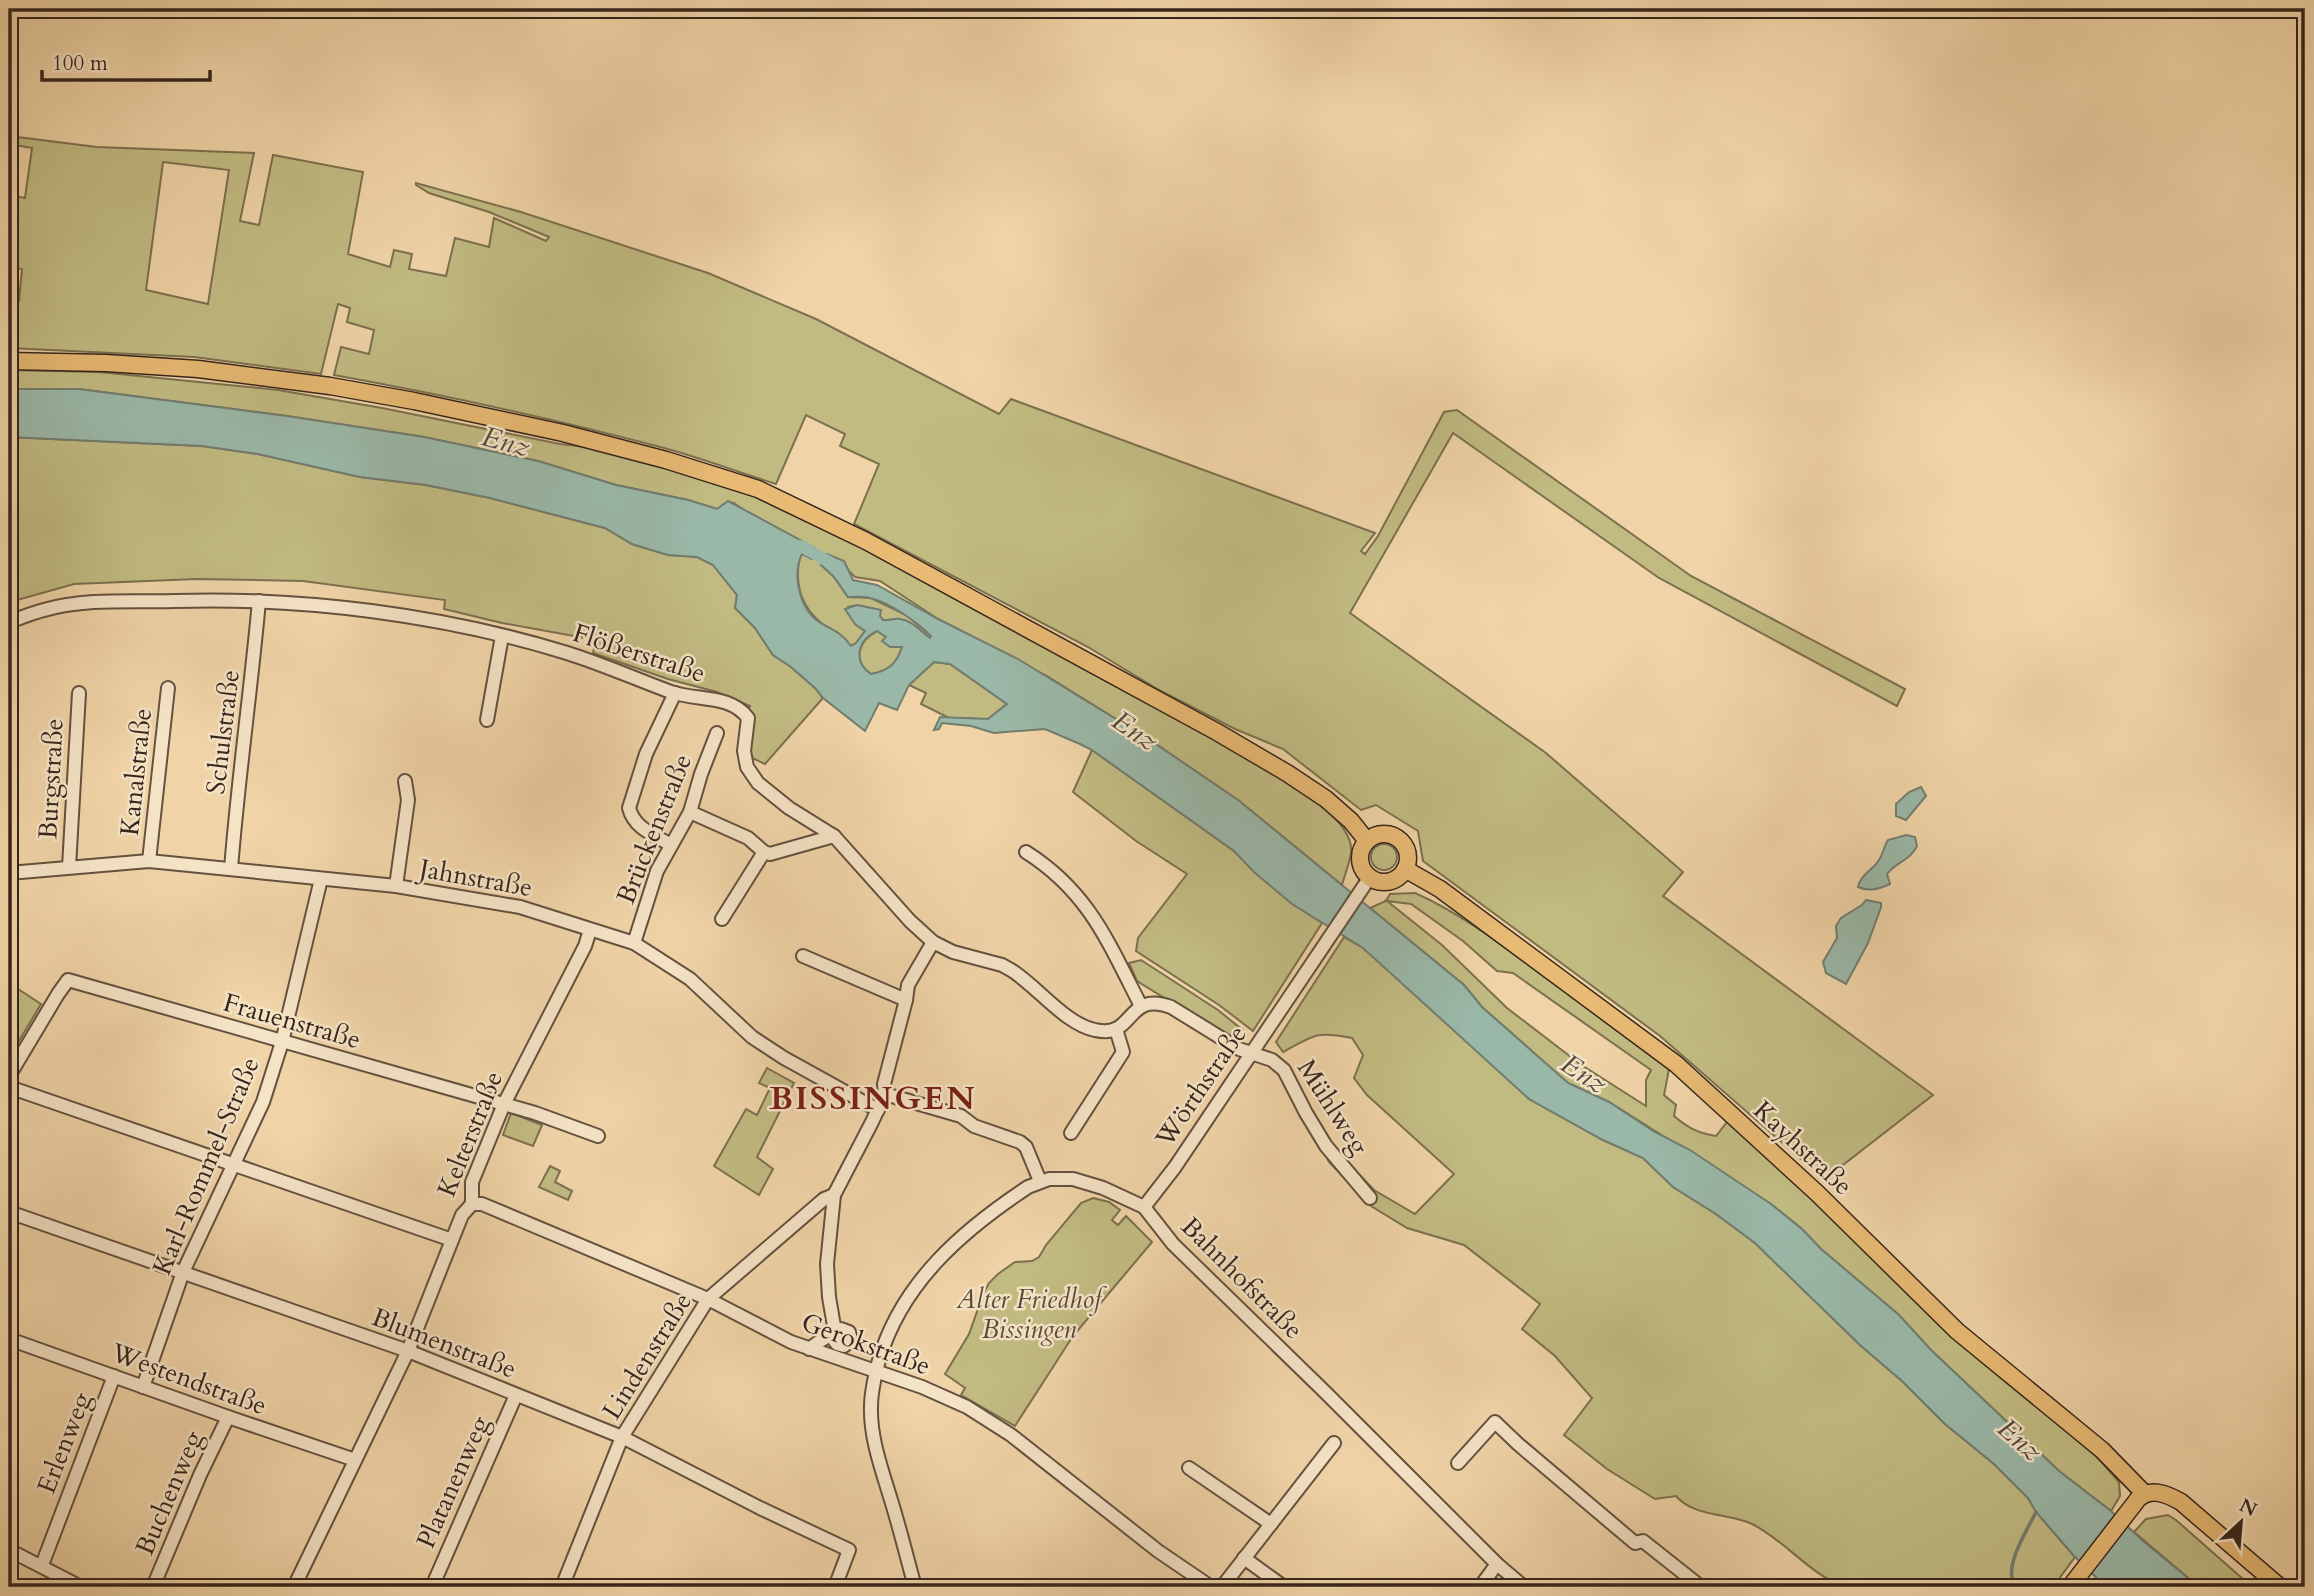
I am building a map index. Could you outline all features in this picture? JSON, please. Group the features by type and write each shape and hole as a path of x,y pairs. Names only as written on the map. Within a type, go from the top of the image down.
{"main road":[{"path":"9,361 106,363 198,369 330,386 563,433 666,460 758,489 856,535 1217,732 1326,799 1351,821 1367,841"},
{"path":"1376,835 1394,837 1407,850 1405,869 1396,879 1390,881 1367,880 1360,855 1367,841 1376,835"},
{"name":"Kayhstraße","path":"1405,869 1440,889 1675,1065 1817,1193 1957,1331 2102,1450 2141,1496"},
{"path":"2070,1587 2141,1496 2157,1492 2181,1502 2280,1587"}],"street":[{"name":"Flößerstraße","path":"9,622 43,610 102,601 259,601 340,608 502,636 570,654 675,693 725,702 741,709 748,718 744,751 747,768 758,783 789,808 834,836 933,942 953,952 1002,965 1011,970 1082,1025 1094,1030 1116,1029"},
{"name":"Schulstraße","path":"231,869 259,601"},
{"path":"487,720 502,636"},
{"name":"Kanalstraße","path":"149,861 168,688"},
{"name":"Burgstraße","path":"69,867 79,693"},
{"path":"671,845 640,827 631,816 629,808 646,754 675,693"},
{"name":"Brückenstraße","path":"634,943 647,897 690,812 717,733"},
{"path":"396,886 408,800 405,782"},
{"path":"690,812 748,838 770,854 834,836"},
{"path":"722,919 764,852"},
{"path":"1026,852 1060,876 1083,901 1117,956 1141,1006"},
{"name":"Jahnstraße","path":"9,873 149,861 396,886 520,907 634,943 690,979 752,1037 784,1058 878,1110"},
{"name":"Karl-Rommel-Straße","path":"143,1387 183,1272 263,1102 282,1042 321,879"},
{"name":"Wörthstraße","path":"1144,1207 1175,1167 1367,880"},
{"name":"Kelterstraße","path":"294,1587 408,1351 461,1215 472,1204 472,1182 504,1104 585,946 590,930"},
{"path":"809,1349 835,1332 827,1264 834,1195 885,1094 884,1084 908,985 933,942"},
{"path":"803,956 906,1000"},
{"name":"Frauenstraße","path":"9,1076 68,980 504,1104 598,1136"},
{"path":"1071,1133 1123,1052 1116,1029 1149,1002 1171,1007 1250,1055"},
{"name":"Mühlweg","path":"1250,1055 1272,1060 1284,1070 1326,1146 1370,1198"},
{"path":"9,1087 452,1240"},
{"path":"885,1094 961,1116 974,1126 1020,1142 1026,1147 1040,1181 964,1233 924,1274 893,1323 876,1370 870,1408 875,1445 915,1587"},
{"name":"Bahnhofstraße","path":"1040,1181 1063,1178 1083,1181 1144,1207 1172,1244 1497,1564 1524,1587"},
{"name":"Lindenstraße","path":"562,1587 622,1437 708,1299 824,1199 834,1195"},
{"name":"Gerokstraße","path":"472,1204 482,1204 708,1299 776,1336 922,1387 984,1417 1012,1435 1158,1551 1211,1587"},
{"name":"Blumenstraße","path":"9,1212 408,1351 622,1437 849,1550 835,1587"},
{"name":"Westendstraße","path":"10,1342 355,1460"},
{"name":"Erlenweg","path":"42,1565 114,1376"},
{"name":"Platanenweg","path":"432,1587 516,1395"},
{"name":"Buchenweg","path":"153,1587 200,1475 228,1417"},
{"path":"1458,1463 1495,1422 1635,1543 1643,1541 1701,1587"},
{"path":"1222,1587 1334,1443"},
{"path":"1189,1468 1271,1524"},
{"path":"9,1550 81,1587"},
{"path":"1244,1558 1284,1587"},
{"path":"1480,1587 1497,1564"}],"green space":[{"path":"9,136 97,147 254,153 240,221 259,225 273,155 363,172 348,254 390,267 394,250 412,254 409,269 446,276 455,238 489,247 494,218 546,241 549,237 489,212 429,193 416,183 521,212 708,273 816,319 999,414 1011,399 1375,533 1361,551 1365,554 1378,536 1444,412 1457,410 1691,576 1905,689 1897,706 1659,578 1453,433 1350,613 1546,753 1683,872 1663,896 1933,1095 1839,1168 1817,1173 1660,1036 1423,861 1418,831 1376,805 1361,810 1283,749 1235,729 1159,690 1088,647 854,524 879,464 840,446 845,434 806,415 776,484 678,452 582,427 334,375 341,347 369,354 374,330 347,322 350,308 338,304 321,374 194,357 9,348 9,300 19,301 22,269 9,267 9,195 25,198 32,148 9,144","holes":["163,162 229,170 208,304 146,290"]},
{"path":"9,370 99,372 278,390 560,444 604,449 744,491 809,519 1032,637 1285,779 1327,810 1345,831 1351,852 1342,885 1238,800 1150,740 1047,676 938,619 880,581 855,577 843,561 825,556 822,565 848,597 871,598 906,615 931,636 929,638 908,622 898,619 883,620 880,610 857,605 848,607 855,624 865,631 851,646 814,616 802,598 798,564 802,553 734,503 728,502 717,509 616,485 538,461 424,437 79,389 9,389"},
{"path":"9,437 202,446 258,454 360,477 426,485 490,498 605,528 632,544 668,555 697,557 713,565 737,595 735,608 755,628 773,655 791,667 823,698 765,764 748,756 745,716 750,706 717,692 668,679 593,653 596,640 502,623 444,609 445,600 303,581 197,579 74,584 10,602 9,607"},
{"path":"877,631 902,647 891,666 871,674 861,663 860,651 865,640"},
{"path":"934,662 950,664 1007,704 988,719 949,718 921,704 926,693 909,685"},
{"path":"1092,750 1234,851 1276,890 1322,923 1253,1031 1219,1005 1136,951 1138,938 1187,874 1136,841 1073,792"},
{"path":"1384,844 1393,848 1397,857 1393,866 1384,870 1375,866 1371,857 1375,848"},
{"path":"1415,893 1469,923 1655,1057 1669,1069 1664,1095 1676,1105 1674,1116 1694,1129 1716,1136 1727,1122 1768,1156 1991,1368 2098,1458 2119,1482 2120,1496 2111,1511 2059,1471 1931,1350 1899,1315 1771,1204 1609,1102 1568,1083 1482,1007 1464,985 1370,908 1386,901 1390,894","holes":["1387,901 1411,904 1463,941 1497,971 1513,973 1651,1070 1646,1080 1646,1106 1580,1064 1507,1008 1442,945"]},
{"path":"1344,937 1363,948 1529,1099 1603,1140 1643,1158 1673,1187 1755,1243 1860,1345 1902,1381 1945,1424 1994,1464 2028,1498 2038,1514 2075,1557 2053,1587 1894,1587 1886,1581 1858,1586 1842,1585 1820,1574 1775,1538 1752,1524 1692,1508 1676,1496 1655,1499 1607,1469 1564,1435 1592,1398 1555,1356 1522,1329 1540,1304 1464,1245 1407,1228 1371,1206 1329,1162 1319,1142 1324,1137 1374,1190 1415,1214 1454,1174 1367,1095 1354,1078 1363,1055 1352,1038 1315,1036 1283,1052 1276,1042"},
{"path":"1141,960 1218,1010 1245,1032 1244,1038 1234,1041 1137,981 1129,963"},
{"path":"9,983 41,1004 9,1058"},
{"path":"767,1068 794,1083 757,1157 773,1169 759,1195 714,1166 746,1109 757,1115 770,1088 759,1083"},
{"path":"511,1113 542,1125 533,1146 503,1135"},
{"path":"550,1166 560,1171 555,1182 572,1191 568,1200 539,1187"},
{"name":"Alter Friedhof Bissingen","path":"1093,1198 1109,1202 1120,1210 1112,1220 1118,1225 1126,1216 1152,1242 1073,1336 1015,1426 961,1395 965,1388 945,1374 969,1334 989,1283 1015,1262 1032,1261 1039,1257 1081,1203"},
{"path":"2168,1515 2252,1587 2199,1587 2134,1532 2146,1519"}],"water":[{"name":"Enz","path":"9,389 79,389 424,437 538,461 616,485 717,509 728,501 815,548 812,559 802,554 799,561 800,595 812,616 841,635 851,646 865,631 855,624 845,609 857,605 881,610 880,616 883,620 905,620 930,638 931,636 902,613 878,600 848,597 834,577 821,565 827,554 844,561 853,580 877,585 1018,659 1150,740 1238,800 1464,985 1482,1007 1568,1083 1609,1102 1653,1131 1690,1150 1771,1204 1802,1229 1821,1249 1899,1315 1931,1350 2059,1471 2111,1511 2199,1587 2106,1587 2075,1557 2036,1512 2028,1498 1994,1464 1945,1424 1755,1243 1673,1187 1643,1158 1603,1140 1529,1099 1363,948 1292,904 1234,851 1092,750 1045,729 994,733 971,726 942,723 939,729 934,730 940,717 988,719 1007,704 950,664 934,662 909,685 897,710 879,703 865,731 823,698 791,667 773,655 755,628 735,608 737,595 713,565 697,557 668,555 632,544 605,528 490,498 426,485 360,477 258,454 202,446 9,437","holes":["877,631 886,637 882,641 890,647 902,647 900,653 891,666 871,674 861,663 862,645"]},
{"path":"1921,787 1926,796 1906,820 1896,816 1896,804 1909,792"},
{"path":"1906,835 1915,837 1917,846 1887,874 1890,884 1874,889 1858,887 1879,860 1888,840"},
{"path":"1866,900 1881,903 1881,907 1868,943 1846,984 1826,973 1823,962 1837,938 1836,926 1841,918"}],"waterway":[{"path":"801,546 835,568"},
{"path":"2014,1587 2014,1559 2036,1512"}],"district":[{"name":"BISSINGEN","path":"873,1098"}]}
